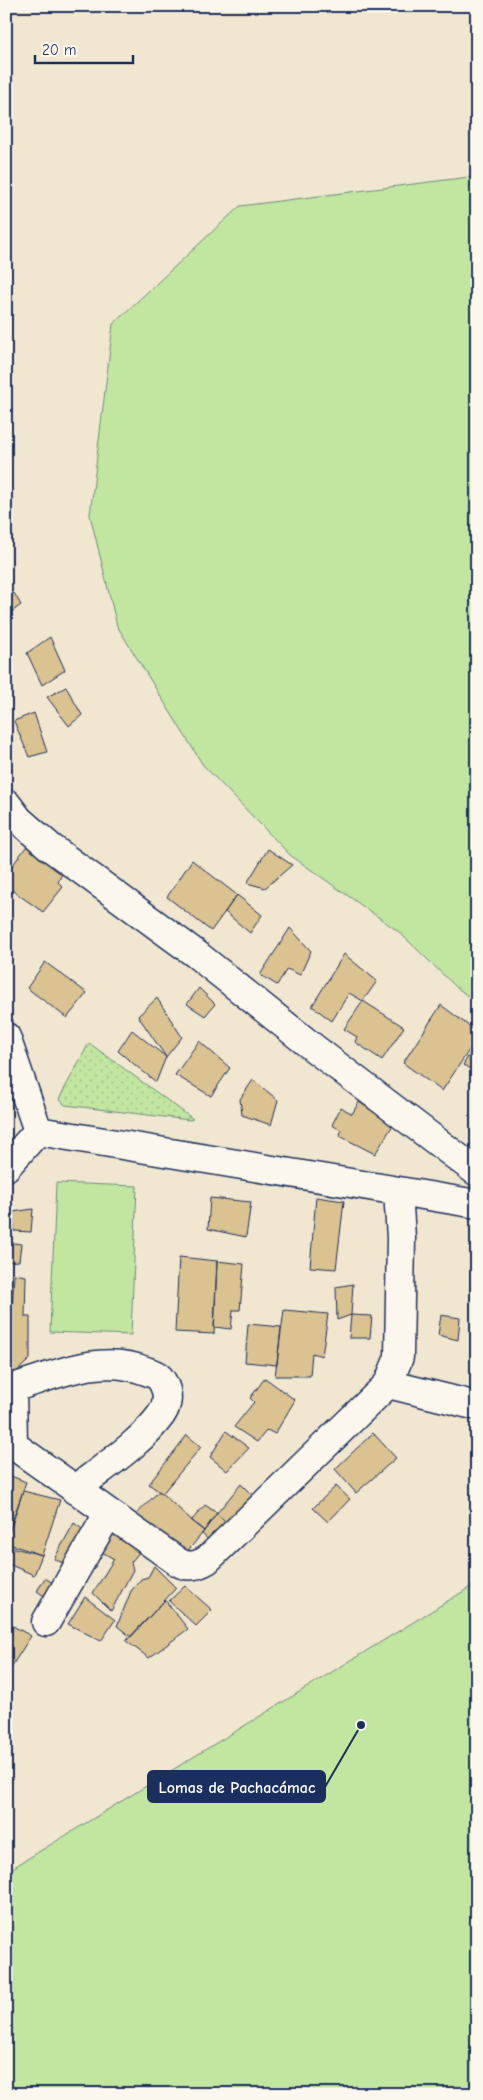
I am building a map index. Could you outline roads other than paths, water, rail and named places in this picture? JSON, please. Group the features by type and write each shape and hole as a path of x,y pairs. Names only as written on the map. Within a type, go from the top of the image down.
{"street":[{"path":"6,803 19,820 50,847 196,954 315,1049 477,1172"},
{"path":"6,1037 38,1131"},
{"path":"6,1167 38,1131"},
{"path":"38,1131 477,1204"},
{"path":"74,1490 139,1438 162,1414 168,1400 166,1388 159,1376 137,1367 108,1364 71,1368 9,1389 10,1443 74,1490 108,1514 183,1565 199,1565 207,1560 388,1384 399,1357 401,1238 398,1191"},
{"path":"388,1384 477,1406"},
{"path":"46,1622 108,1514"}],"place":[{"name":"Lomas de Pachacámac","path":"361,1725"}]}
